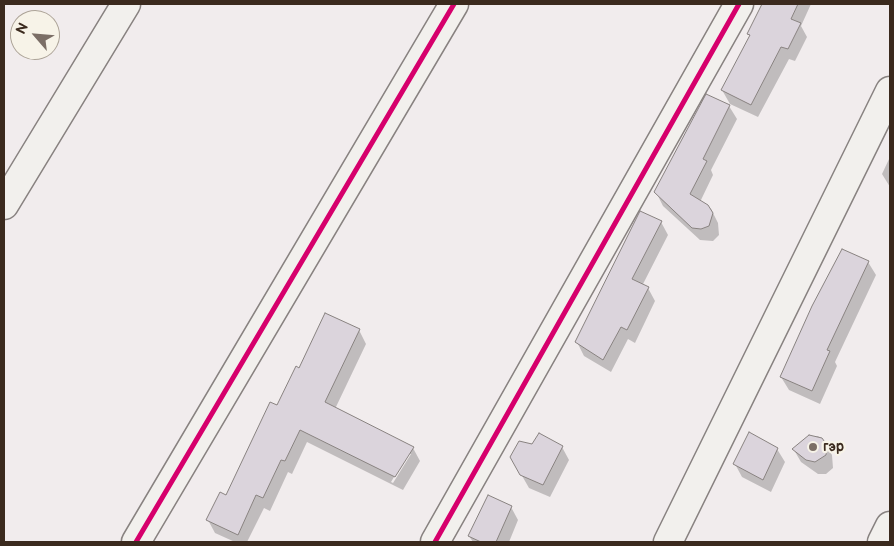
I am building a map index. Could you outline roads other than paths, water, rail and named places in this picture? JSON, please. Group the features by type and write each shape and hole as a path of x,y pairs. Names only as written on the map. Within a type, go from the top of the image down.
{"street":[{"path":"4,205 126,4"},
{"path":"136,542 454,4"},
{"path":"435,542 739,4"},
{"path":"668,542 890,92"},
{"path":"882,542 890,526"}],"place":[{"name":"гэр","path":"813,447"}]}
